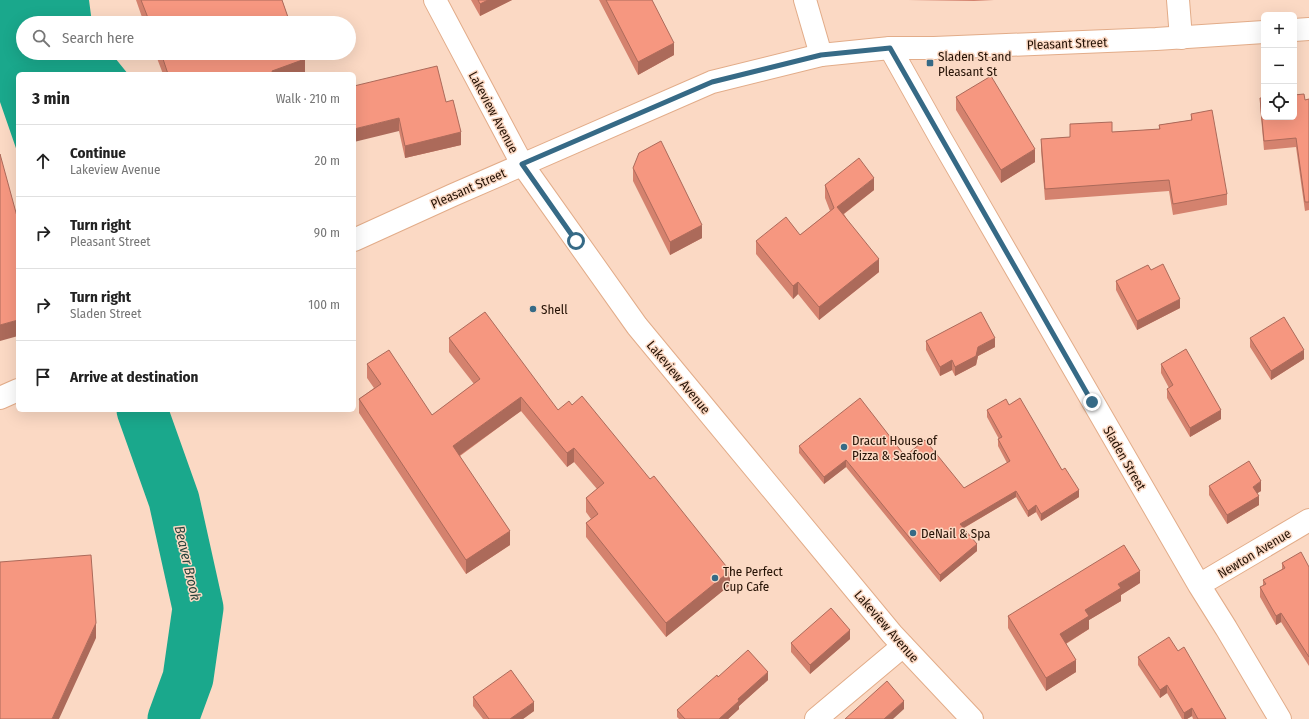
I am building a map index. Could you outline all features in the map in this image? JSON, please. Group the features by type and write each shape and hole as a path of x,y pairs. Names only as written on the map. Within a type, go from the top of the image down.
{"main road":[{"name":"Lakeview Avenue","path":"435,0 522,164 637,326 903,646 972,719"},
{"path":"805,0 821,55"},
{"path":"1178,0 1181,38"},
{"path":"1297,30 1309,29"},
{"name":"Pleasant Street","path":"356,239 522,164 712,82 821,55 890,48 934,48 1181,38 1261,32"},
{"name":"Sladen Street","path":"890,48 944,146 1199,585 1280,719"},
{"path":"0,398 16,391"},
{"name":"Newton Avenue","path":"1199,585 1309,520"},
{"path":"816,719 903,646"}],"water":[{"path":"0,0 89,0 91,16 16,16 16,60 117,60 126,72 16,72 16,148 0,102"}],"building":[{"path":"141,0 282,0 288,16 147,16"},
{"path":"478,0 488,0 480,4"},
{"path":"606,0 652,0 674,43 638,62"},
{"path":"163,60 302,60 272,72 167,72"},
{"path":"437,66 446,102 453,100 461,132 405,146 399,118 356,129 356,86"},
{"path":"991,76 1035,149 1001,170 956,97"},
{"path":"1304,94 1305,100 1309,99 1309,202 1305,202 1296,138 1264,141 1262,120 1297,120 1297,95"},
{"path":"1212,110 1227,194 1173,204 1169,180 1045,189 1041,139 1070,137 1070,124 1112,122 1112,132 1160,129 1159,125 1192,120 1191,114"},
{"path":"661,141 702,225 670,242 633,168 639,153"},
{"path":"0,154 16,213 16,321 0,325"},
{"path":"859,158 874,178 837,207 879,259 819,307 798,282 793,286 756,241 786,217 800,235 834,208 825,185"},
{"path":"1163,264 1180,299 1137,321 1116,281 1148,265 1151,270"},
{"path":"485,312 558,410 569,401 572,405 582,396 650,479 654,476 730,571 666,623 586,523 598,514 586,498 604,483 574,448 567,453 521,397 453,446 510,531 466,560 359,399 381,384 367,364 389,350 432,415 480,379 449,338"},
{"path":"981,312 995,338 978,347 976,356 955,367 952,360 940,367 926,341"},
{"path":"1284,317 1304,350 1271,371 1250,338"},
{"path":"1186,349 1221,410 1190,428 1167,389 1173,385 1161,364"},
{"path":"860,398 905,456 925,440 964,488 1010,461 998,439 1002,437 987,410 1006,399 1009,405 1020,398 1062,470 1065,468 1079,490 1041,514 1036,505 1028,511 1016,491 960,524 977,544 940,575 846,460 824,477 799,446"},
{"path":"1249,461 1261,481 1253,487 1259,496 1227,515 1209,486"},
{"path":"1124,545 1140,571 1118,584 1121,588 1085,610 1089,616 1060,634 1076,660 1046,678 1008,616"},
{"path":"1301,552 1309,567 1309,657 1281,613 1276,616 1260,587 1266,584 1263,580 1285,568 1282,563"},
{"path":"91,555 96,623 52,719 0,719 0,562"},
{"path":"831,608 850,630 810,665 791,643"},
{"path":"1169,637 1178,651 1184,647 1226,719 1198,719 1192,708 1184,713 1167,685 1160,690 1138,657"},
{"path":"748,650 768,672 738,699 739,701 719,719 685,719 677,710 717,675 718,677"},
{"path":"511,670 534,702 510,719 489,719 473,697"},
{"path":"887,681 904,701 884,719 845,719"}],"waterway":[{"name":"Beaver Brook","path":"143,412 174,500 198,608 188,678 173,719"}],"place":[{"name":"Sladen St and Pleasant St","path":"930,63"},
{"name":"Shell","path":"533,309"},
{"name":"Dracut House of Pizza & Seafood","path":"844,447"},
{"name":"DeNail & Spa","path":"913,533"},
{"name":"The Perfect Cup Cafe","path":"715,578"}],"route":[{"path":"576,241 522,164 712,82 821,55 890,48 1092,402"}]}
